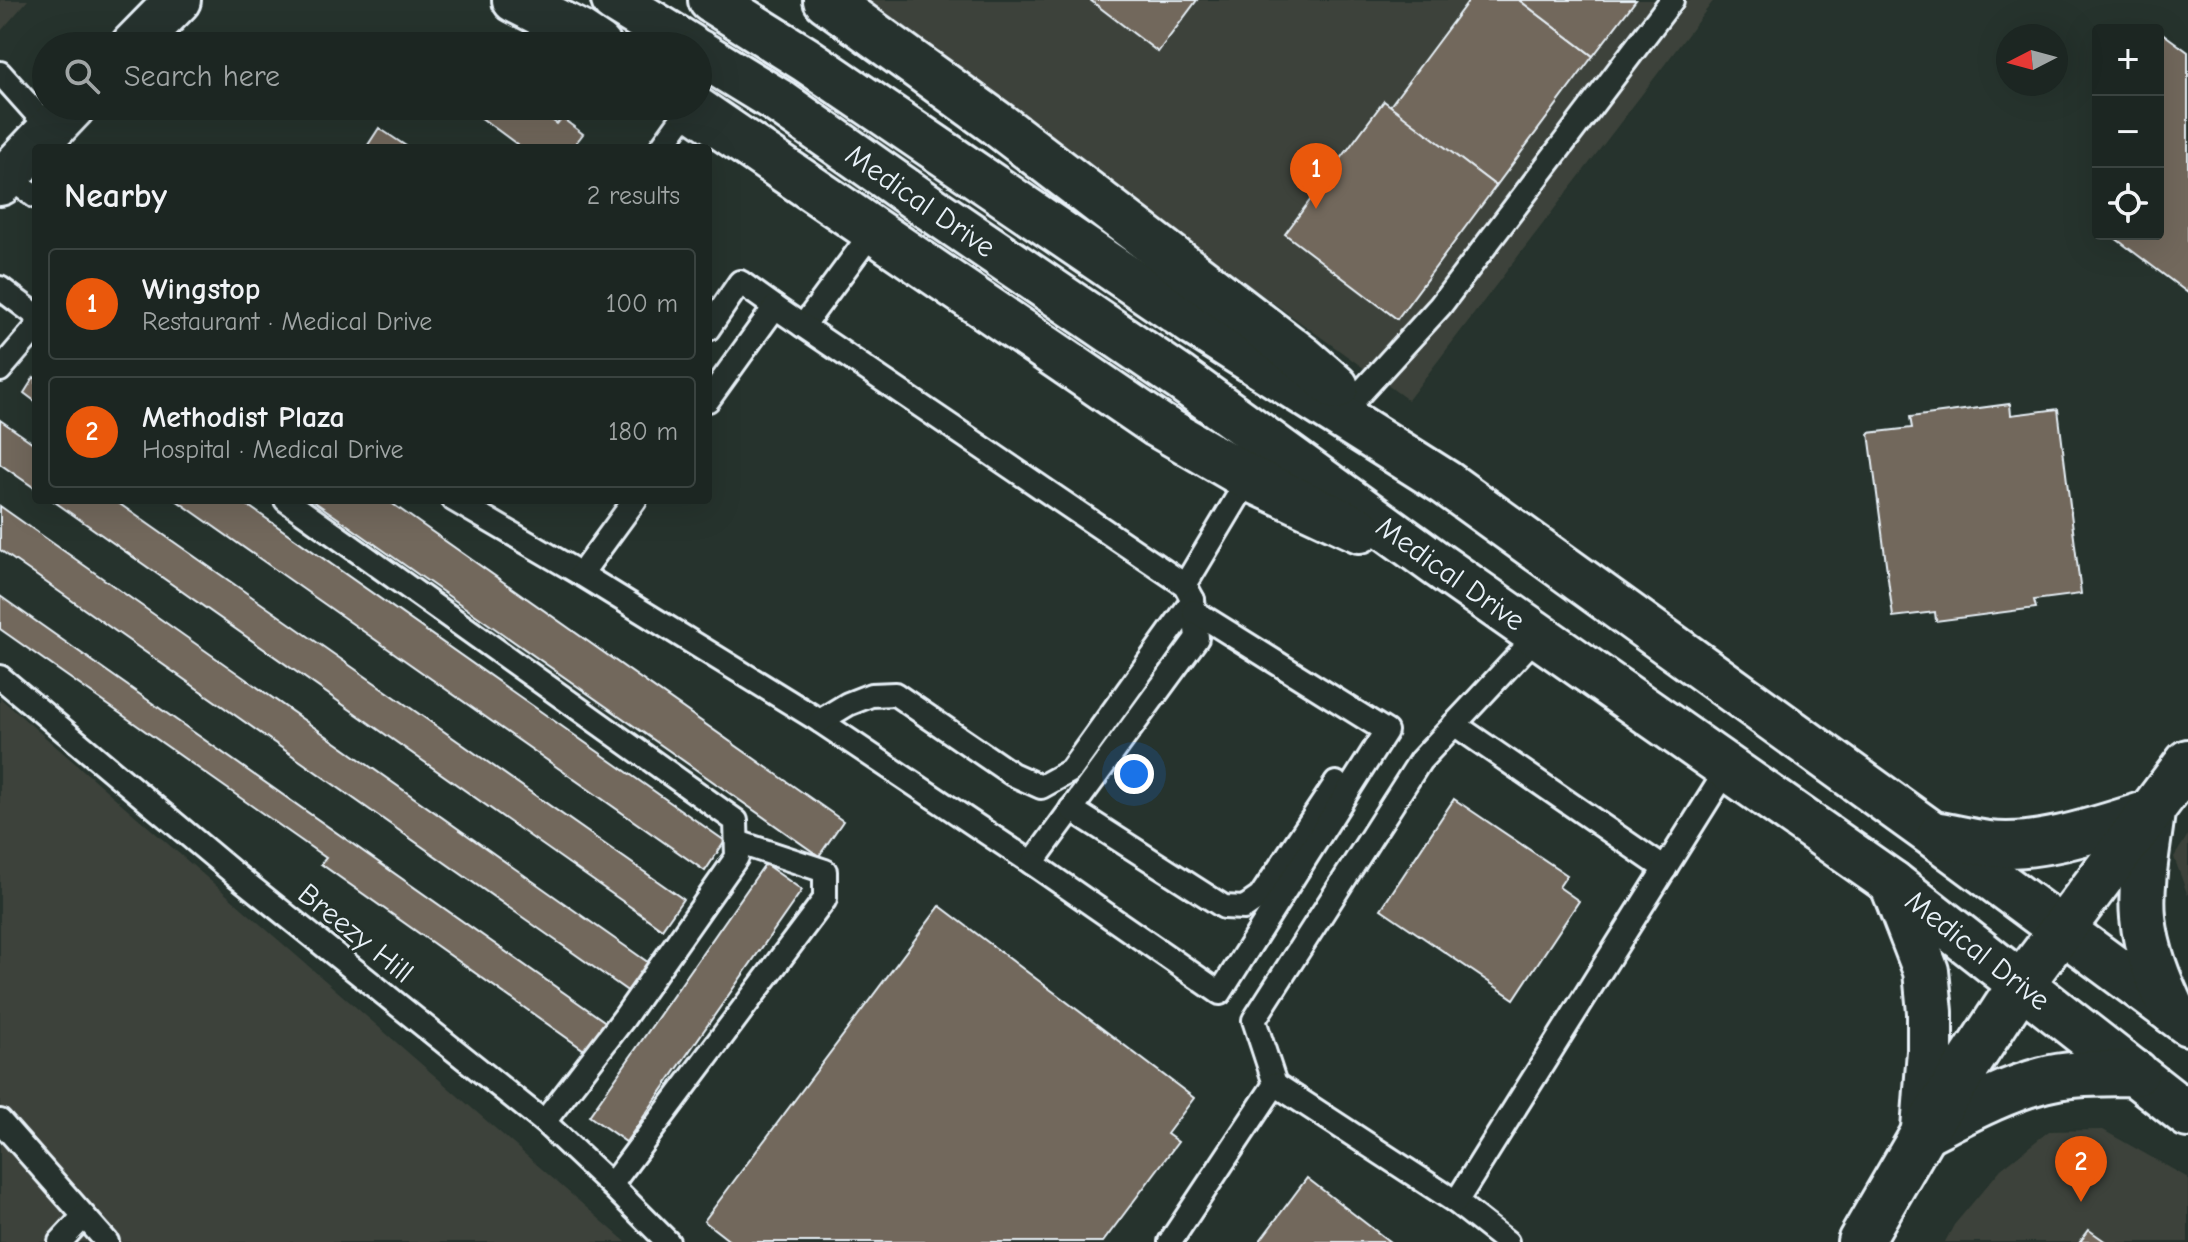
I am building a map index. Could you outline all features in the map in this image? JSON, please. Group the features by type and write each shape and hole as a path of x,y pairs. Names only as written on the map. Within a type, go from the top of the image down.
{"street":[{"path":"147,32 178,0"},
{"path":"515,0 578,32"},
{"path":"614,0 666,32"},
{"name":"Medical Drive","path":"711,0 805,59 1196,325 1446,483 1931,833 2181,1018"},
{"path":"826,0 1010,134 1304,359 1446,483"},
{"name":"Medical Drive","path":"712,61 778,101 1180,378 1438,565 1892,883 2188,1115"},
{"path":"43,144 61,120"},
{"path":"711,120 1158,425 1249,478 1438,565"},
{"path":"14,185 32,160"},
{"path":"1860,1242 1924,1132 2021,984 2188,762"},
{"path":"1931,833 1990,844 2018,845 2092,830 2152,812"},
{"path":"2152,812 2143,918 2152,961 2181,1018"},
{"path":"1892,883 1926,971 1930,1051 1924,1132"},
{"path":"1924,1132 2009,1092 2044,1080 2136,1073"}],"lane":[{"path":"1353,401 1440,306 1672,0"},
{"path":"0,73 32,96"},
{"path":"664,144 681,120"},
{"path":"803,326 873,231"},
{"path":"461,504 820,721 1220,993 1386,731 1191,599 740,282 712,323"},
{"path":"0,288 32,312"},
{"path":"712,394 775,307"},
{"path":"0,370 32,333"},
{"path":"820,721 848,704 871,695 895,694 1012,774 1041,787 1070,771 1191,599 1249,478"},
{"path":"292,504 736,821 737,857 624,1018 544,1122"},
{"path":"581,574 632,504"},
{"path":"1032,863 1197,638 1191,599"},
{"path":"1507,1242 1456,1202 1275,1084 1254,1020 1420,761 1538,635"},
{"name":"Breezy Hill","path":"0,677 249,885 544,1122 668,1242"},
{"path":"1454,724 1665,869"},
{"path":"1071,809 1224,907 1244,908 1260,897 1340,777 1365,764"},
{"path":"1456,1202 1728,768"},
{"path":"611,1185 825,899 825,871 737,842"},
{"path":"1170,1242 1275,1084"},
{"path":"0,1121 107,1242"},
{"path":"60,1242 84,1216"}],"shaded area":[{"path":"0,0 28,0 0,32"},
{"path":"853,0 1714,0 1408,400"},
{"path":"0,698 626,1242 0,1242"},
{"path":"2188,835 2188,896 2174,857"},
{"path":"2103,1130 2188,1178 2188,1242 1945,1242 1954,1225 2001,1169 2049,1131"}],"building":[{"path":"1090,0 1197,0 1158,52"},
{"path":"1469,0 1519,0 1593,56 1496,186 1390,106"},
{"path":"1519,0 1636,0 1593,56"},
{"path":"2164,34 2188,52 2188,293 2118,240 2164,240"},
{"path":"1384,101 1496,186 1397,319 1285,234"},
{"path":"484,120 552,120 557,124 565,120 583,134 575,144 517,144"},
{"path":"379,128 403,144 369,144"},
{"path":"32,380 32,399 24,393"},
{"path":"2010,404 2011,415 2058,409 2081,594 2034,600 2036,608 1936,621 1935,612 1893,617 1869,433 1912,428 1910,417"},
{"path":"0,420 32,442 32,486 0,464"},
{"path":"58,504 120,504 683,899 662,929"},
{"path":"182,504 246,504 725,841 705,871"},
{"path":"318,504 393,504 843,821 819,856"},
{"path":"0,506 649,963 629,992 0,550"},
{"path":"0,596 607,1023 587,1052 321,864 326,858 0,629"},
{"path":"1454,799 1567,875 1559,887 1579,901 1514,999 1381,909"},
{"path":"765,864 802,890 626,1142 589,1116"},
{"path":"940,906 1194,1098 1167,1134 1178,1142 1103,1242 731,1242 704,1221"},
{"path":"1307,1178 1390,1242 1259,1242"},
{"path":"2089,1230 2106,1242 2080,1242"}],"place":[{"name":"Wingstop","path":"1316,209"},
{"name":"Methodist Plaza","path":"2081,1202"}]}
